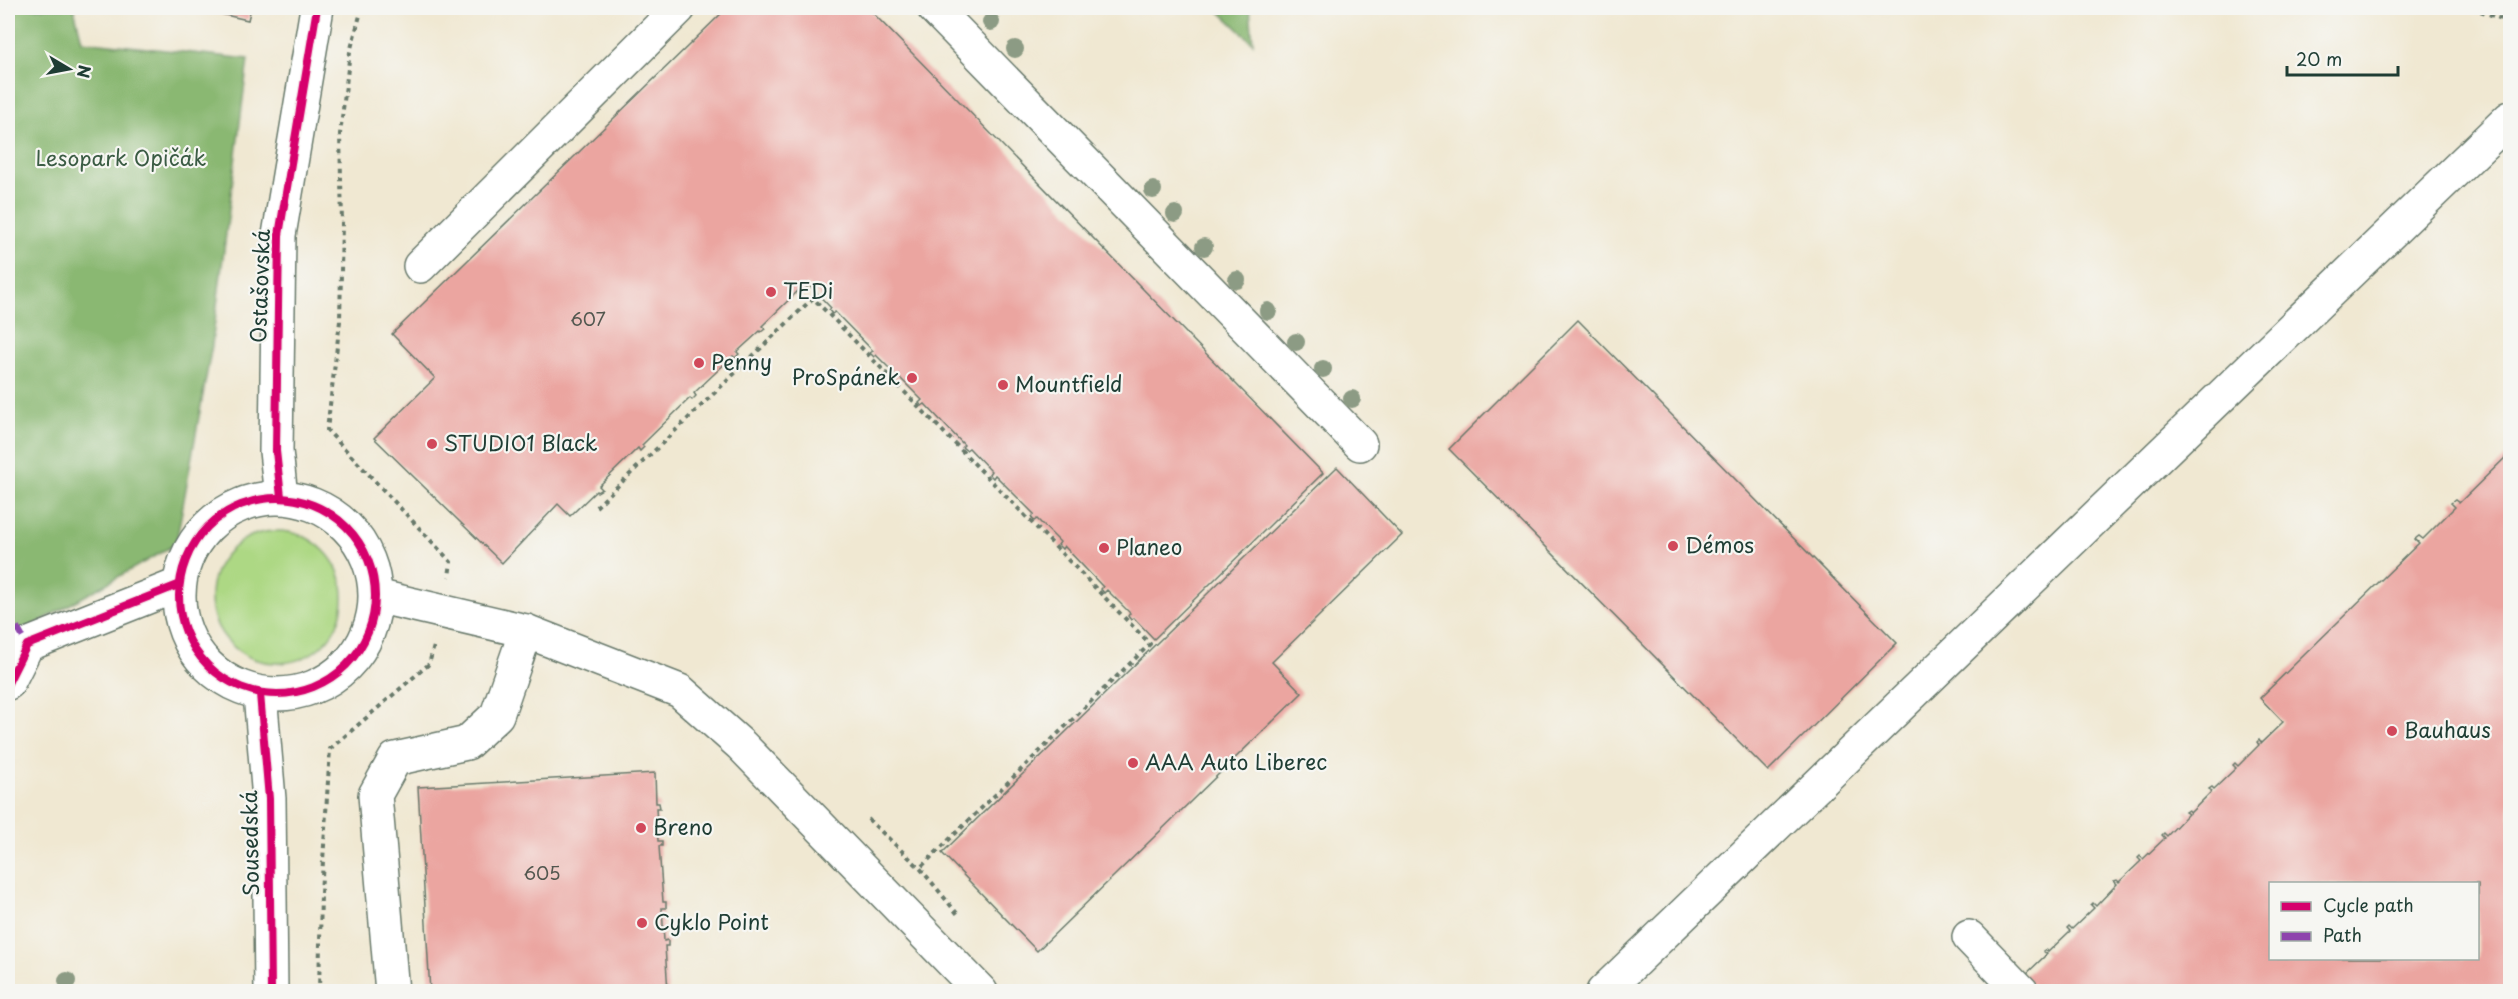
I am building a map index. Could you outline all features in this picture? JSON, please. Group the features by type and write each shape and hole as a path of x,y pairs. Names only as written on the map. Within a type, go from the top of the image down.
{"street":[{"name":"Ostašovská","path":"281,497 276,451 279,235 317,8"},
{"path":"420,266 679,8"},
{"path":"934,8 1360,444"},
{"path":"1603,992 2511,118"},
{"path":"281,497 299,500 332,513 357,538 367,554 376,596 371,627 355,658 328,681 295,694 260,694 243,690 213,673 192,648 180,618 178,585 191,547 211,522 247,502 281,497"},
{"path":"8,683 27,645 178,585"},
{"path":"376,596 526,631 680,691 741,745 981,992"},
{"path":"392,992 375,795 395,759 467,743 497,716 526,631"},
{"name":"Sousedská","path":"260,694 269,799 271,992"},
{"path":"1969,937 2022,992"}],"path":[{"path":"319,992 321,893 330,749 429,664 445,612 451,562 327,430 340,321 342,223 340,134 350,52 362,8"},
{"path":"2472,8 2511,22"},
{"path":"596,507 813,298 1150,644 920,868"},
{"path":"868,819 920,868 958,913 962,922"}],"green space":[{"name":"Lesopark Opičák","path":"8,8 74,8 82,41 248,59 212,345 176,544 18,634 8,651"},
{"path":"1216,8 1250,8 1253,43"},
{"path":"277,531 302,536 324,550 338,572 343,597 338,622 324,644 302,658 277,663 252,658 230,644 216,622 211,597 216,572 230,550 252,536"}],"building":[{"path":"202,8 251,8 248,20 202,10"},
{"path":"727,8 868,8 1323,473 1154,639 1134,618 1131,620 1128,616 1130,613 1107,590 1104,593 1101,589 1103,587 1064,546 1062,549 1058,545 1060,542 1037,519 1034,521 1031,517 1034,514 995,475 993,478 989,474 991,471 969,448 966,450 962,447 964,445 925,404 922,406 919,403 922,400 899,377 896,379 892,375 894,373 876,355 874,357 870,353 873,351 835,312 832,314 829,310 831,308 807,283 808,286 804,291 801,288 762,326 765,329 760,331 737,352 739,354 735,358 733,356 694,393 696,396 692,400 690,398 642,445 644,447 640,451 638,448 599,486 602,489 596,491 570,516 558,504 502,563 374,438 435,378 392,334"},
{"name":"Démos","path":"1578,320 1897,643 1768,771 1449,449"},
{"name":"Bauhaus","path":"2510,453 2510,992 2039,992 2024,976 2047,954 2043,951 2046,949 2048,952 2070,931 2067,928 2069,926 2072,929 2094,908 2091,905 2093,903 2096,906 2117,884 2114,881 2119,882 2141,861 2138,858 2140,856 2143,859 2165,838 2162,835 2164,833 2167,836 2188,814 2185,812 2188,810 2190,813 2212,791 2209,789 2212,787 2214,789 2236,768 2233,765 2235,763 2238,766 2259,745 2257,742 2259,740 2261,743 2283,722 2260,698 2419,543 2415,539 2419,536 2423,539 2455,507 2451,503 2455,500 2459,503"},
{"path":"1337,467 1402,535 1272,662 1302,693 1037,951 942,853"},
{"path":"655,773 656,803 659,803 660,808 656,808 658,841 662,841 662,846 659,846 663,902 666,902 666,908 662,908 664,941 668,940 668,946 665,946 668,992 430,992 418,787"}],"marked path":[{"path":"8,611 27,645"}],"cycle path":[{"path":"281,497 276,451 279,235 317,8"},
{"path":"287,498 315,505 332,514 347,526 359,541 368,558 374,577 375,596 374,615 368,634 359,651 347,666 332,678 315,687 296,693 267,694 239,687 222,678 207,666 195,651 186,634 180,615 179,586 186,558 195,541 207,526 222,514 239,505 258,499 287,498"},
{"path":"8,683 27,645 178,585"},
{"path":"260,694 269,799 271,992"}],"place":[{"name":"TEDi","path":"771,292"},
{"name":"Penny","path":"699,363"},
{"name":"ProSpánek","path":"912,378"},
{"name":"Mountfield","path":"1003,385"},
{"name":"STUDIO1 Black","path":"432,444"},
{"name":"Démos","path":"1673,546"},
{"name":"Planeo","path":"1104,548"},
{"name":"Bauhaus","path":"2392,731"},
{"name":"AAA Auto Liberec","path":"1133,763"},
{"name":"Breno","path":"641,828"},
{"name":"Cyklo Point","path":"642,923"}]}
